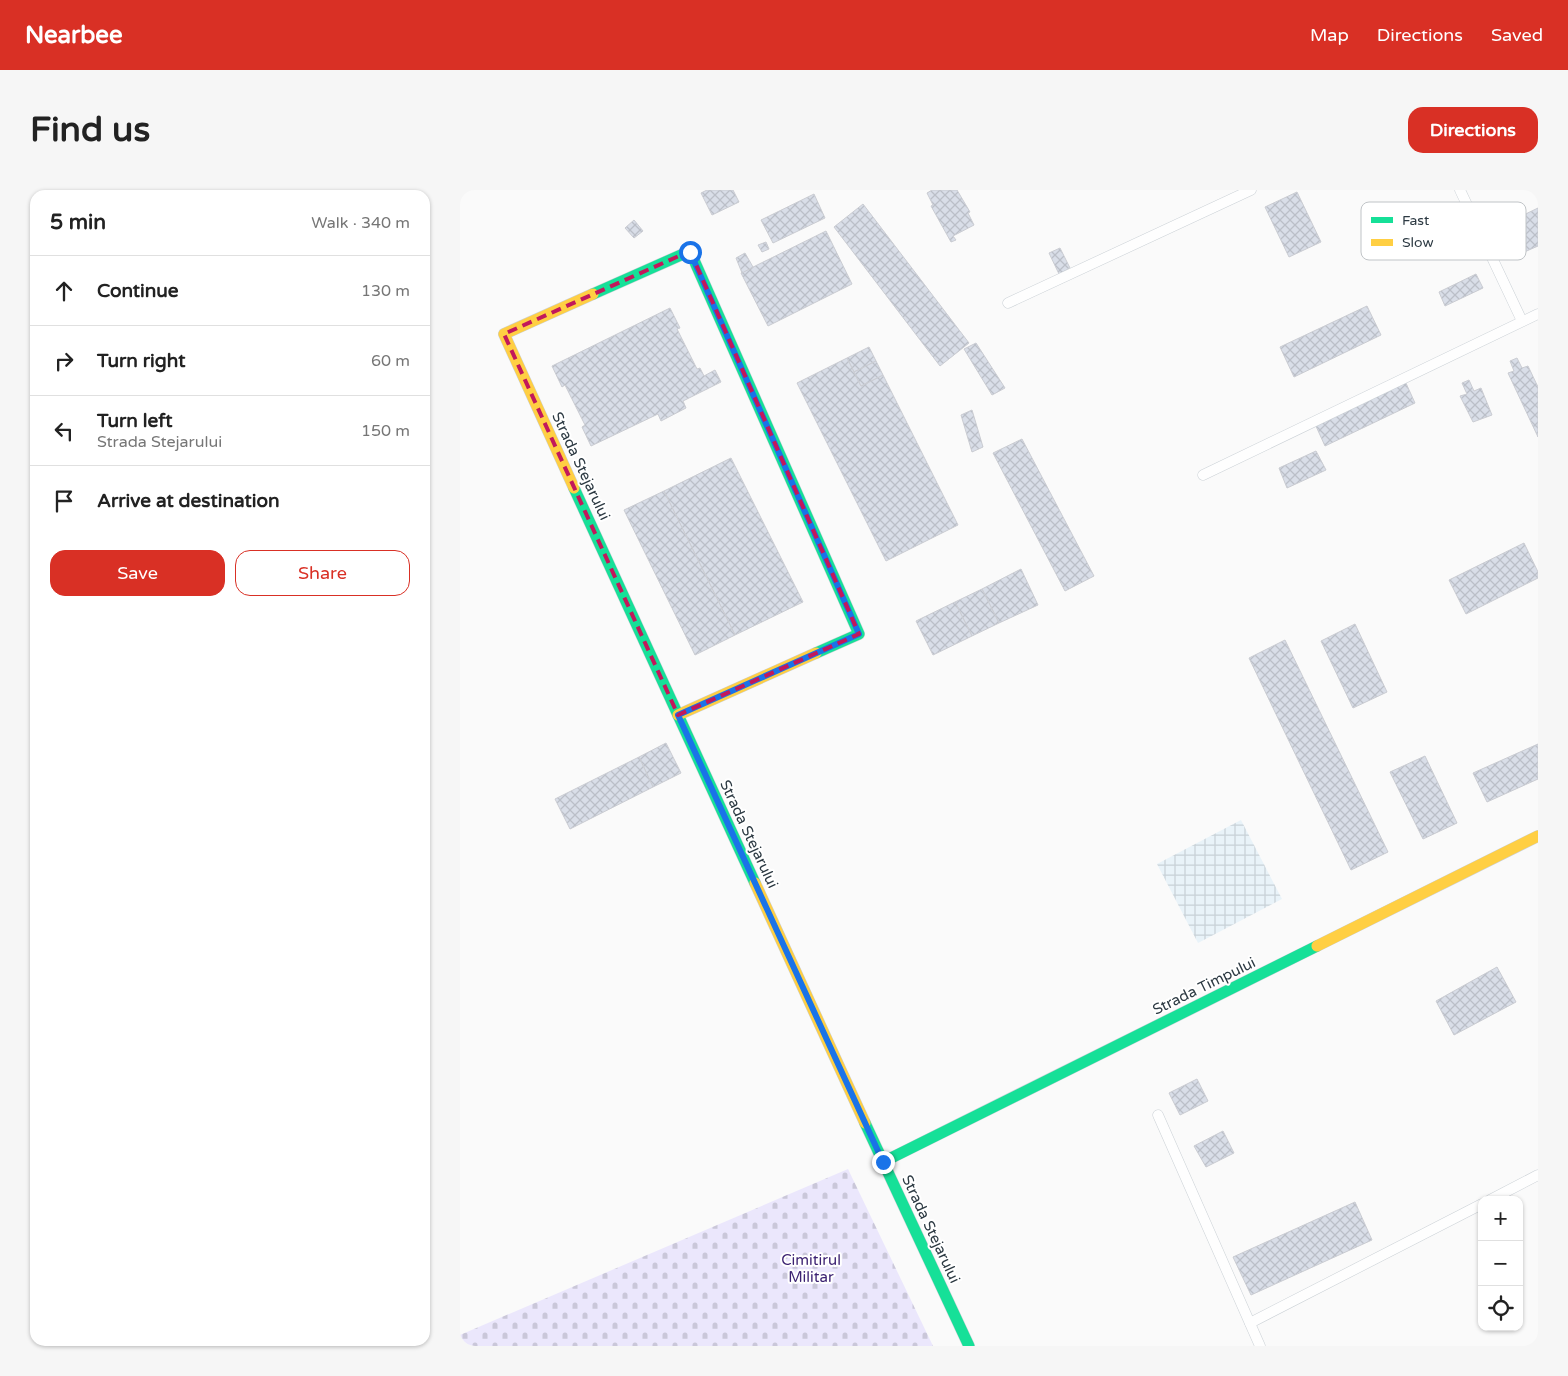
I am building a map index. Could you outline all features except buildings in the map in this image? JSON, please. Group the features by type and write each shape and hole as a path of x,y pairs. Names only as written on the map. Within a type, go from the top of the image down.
{"street":[{"name":"Strada Stejarului","path":"678,715 859,634 690,252 504,334 678,715 883,1162 969,1346"},
{"name":"Strada Timpului","path":"883,1162 1538,836"}],"lane":[{"path":"1008,303 1251,190"},
{"path":"1460,190 1466,202"},
{"path":"1493,260 1522,322"},
{"path":"1203,476 1538,314"},
{"path":"1158,1115 1260,1346"},
{"path":"1498,1196 1538,1175"},
{"path":"1250,1323 1478,1206"}],"highlighted area":[{"path":"690,251 859,634 678,715 504,334"}],"shaded area":[{"path":"1241,820 1282,899 1198,943 1157,864"}],"green space":[{"name":"Cimitirul Militar","path":"848,1169 933,1346 460,1346 460,1335"}],"traffic: fast":[{"path":"593,294 690,251 859,634 816,653"},
{"path":"574,488 755,883"},
{"path":"883,1162 1317,946"},
{"path":"865,1123 969,1346"}],"traffic: slow":[{"path":"574,488 504,334 593,294"},
{"path":"678,715 816,653"},
{"path":"1317,946 1538,836"},
{"path":"755,883 865,1123"}],"route":[{"path":"690,252 859,634 678,715 883,1162"}]}
